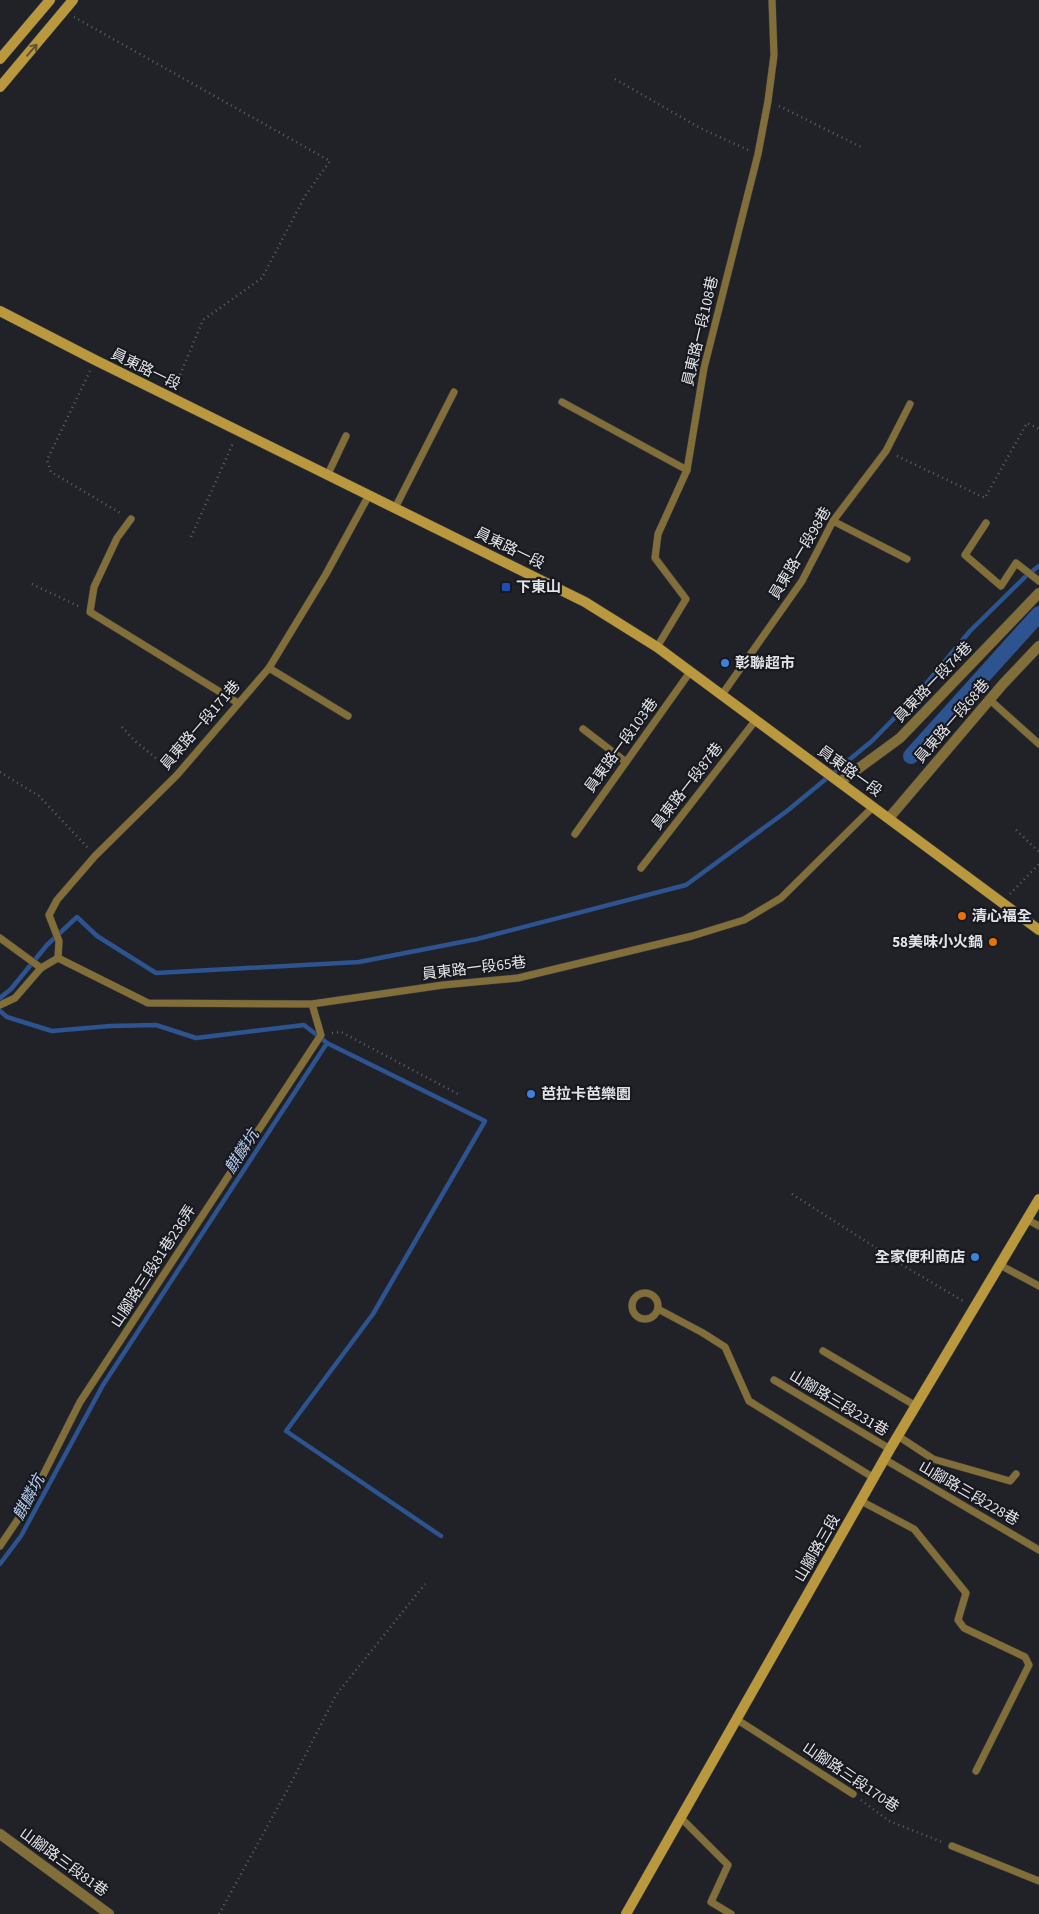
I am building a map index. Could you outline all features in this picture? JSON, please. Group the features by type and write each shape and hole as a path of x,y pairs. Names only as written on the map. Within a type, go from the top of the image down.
{"main road":[{"path":"0,59 49,0"},
{"path":"0,87 73,0"},
{"name":"員東路一段","path":"1,314 585,602 657,647 1039,930"},
{"name":"山腳路三段","path":"626,1914 884,1460 1039,1199"}],"street":[{"name":"員東路一段74巷","path":"840,782 900,738 1039,593"},
{"name":"員東路一段68巷","path":"889,818 990,700 1038,649"},
{"name":"山腳路三段81巷","path":"0,1834 110,1914"}],"lane":[{"name":"員東路一段108巷","path":"657,647 686,599 655,558 658,534 687,470 704,368 758,154 774,55 772,0"},
{"path":"395,508 454,392"},
{"path":"562,402 687,470"},
{"name":"員東路一段98巷","path":"722,696 802,582 833,521 886,451 910,404"},
{"path":"328,474 346,436"},
{"name":"員東路一段171巷","path":"58,958 59,941 50,915 57,900 96,856 177,775 269,668 326,574 369,495"},
{"path":"131,519 117,538 94,587 90,612 238,703"},
{"path":"833,521 908,559"},
{"path":"986,523 965,555 1001,586 1016,563 1039,581"},
{"path":"269,668 348,716"},
{"name":"員東路一段103巷","path":"575,834 690,672"},
{"path":"990,700 1039,744"},
{"name":"員東路一段87巷","path":"641,868 755,721"},
{"path":"583,729 626,762"},
{"name":"員東路一段65巷","path":"58,958 148,1003 312,1004 443,985 518,978 692,936 744,920 781,898 873,807"},
{"path":"0,938 41,968"},
{"path":"0,1005 15,998 41,968 58,958"},
{"path":"312,1004 321,1035"},
{"name":"山腳路三段81巷236弄","path":"0,1546 29,1503 80,1402 321,1035"},
{"path":"1026,1219 1039,1226"},
{"path":"1000,1265 1039,1286"},
{"path":"658,1309 725,1347 749,1401 874,1478"},
{"path":"823,1350 916,1406"},
{"name":"山腳路三段231巷","path":"774,1380 890,1450"},
{"path":"898,1436 933,1459 1010,1481 1016,1474"},
{"name":"山腳路三段228巷","path":"884,1460 1039,1550"},
{"path":"862,1501 914,1529 928,1545 966,1593 958,1620 964,1628 1025,1657 1029,1665 976,1771"},
{"name":"山腳路三段170巷","path":"736,1719 853,1794"},
{"path":"680,1817 728,1865 711,1902 731,1914"},
{"path":"952,1846 1039,1881"}],"path":[{"path":"65,11 330,161 305,196 262,278 204,320 170,397"},
{"path":"615,79 700,128 758,154"},
{"path":"768,101 863,148"},
{"path":"95,360 47,460 51,472 131,519"},
{"path":"886,451 985,498 1027,423 1039,429"},
{"path":"191,538 239,430"},
{"path":"32,584 90,612"},
{"path":"122,727 135,741 177,775"},
{"path":"0,772 39,796 96,856"},
{"path":"1016,830 1039,852"},
{"path":"1002,903 1039,864"},
{"path":"321,1035 341,1032 458,1094"},
{"path":"792,1194 909,1269 975,1308"},
{"path":"219,1914 290,1785 336,1695 425,1584"},
{"name":"山腳路三段170巷","path":"853,1794 889,1821 952,1846"}],"waterway":[{"path":"0,998 11,989 47,945 77,917 97,936 156,973 359,962 477,939 686,885 787,811 872,741 916,696 970,631 1027,575 1039,566"},
{"path":"911,756 1039,614"},
{"name":"麒麟坑","path":"0,1011 7,1017 52,1031 110,1026 156,1025 196,1038 304,1025 327,1043 103,1385 21,1536 0,1564"},
{"path":"327,1043 485,1121 373,1314 286,1431 441,1536"}],"place":[{"name":"下東山","path":"506,587"},
{"name":"彰聯超市","path":"725,663"},
{"name":"清心福全","path":"962,916"},
{"name":"58美味小火鍋","path":"993,942"},
{"name":"芭拉卡芭樂園","path":"531,1094"},
{"name":"全家便利商店","path":"975,1257"}]}
